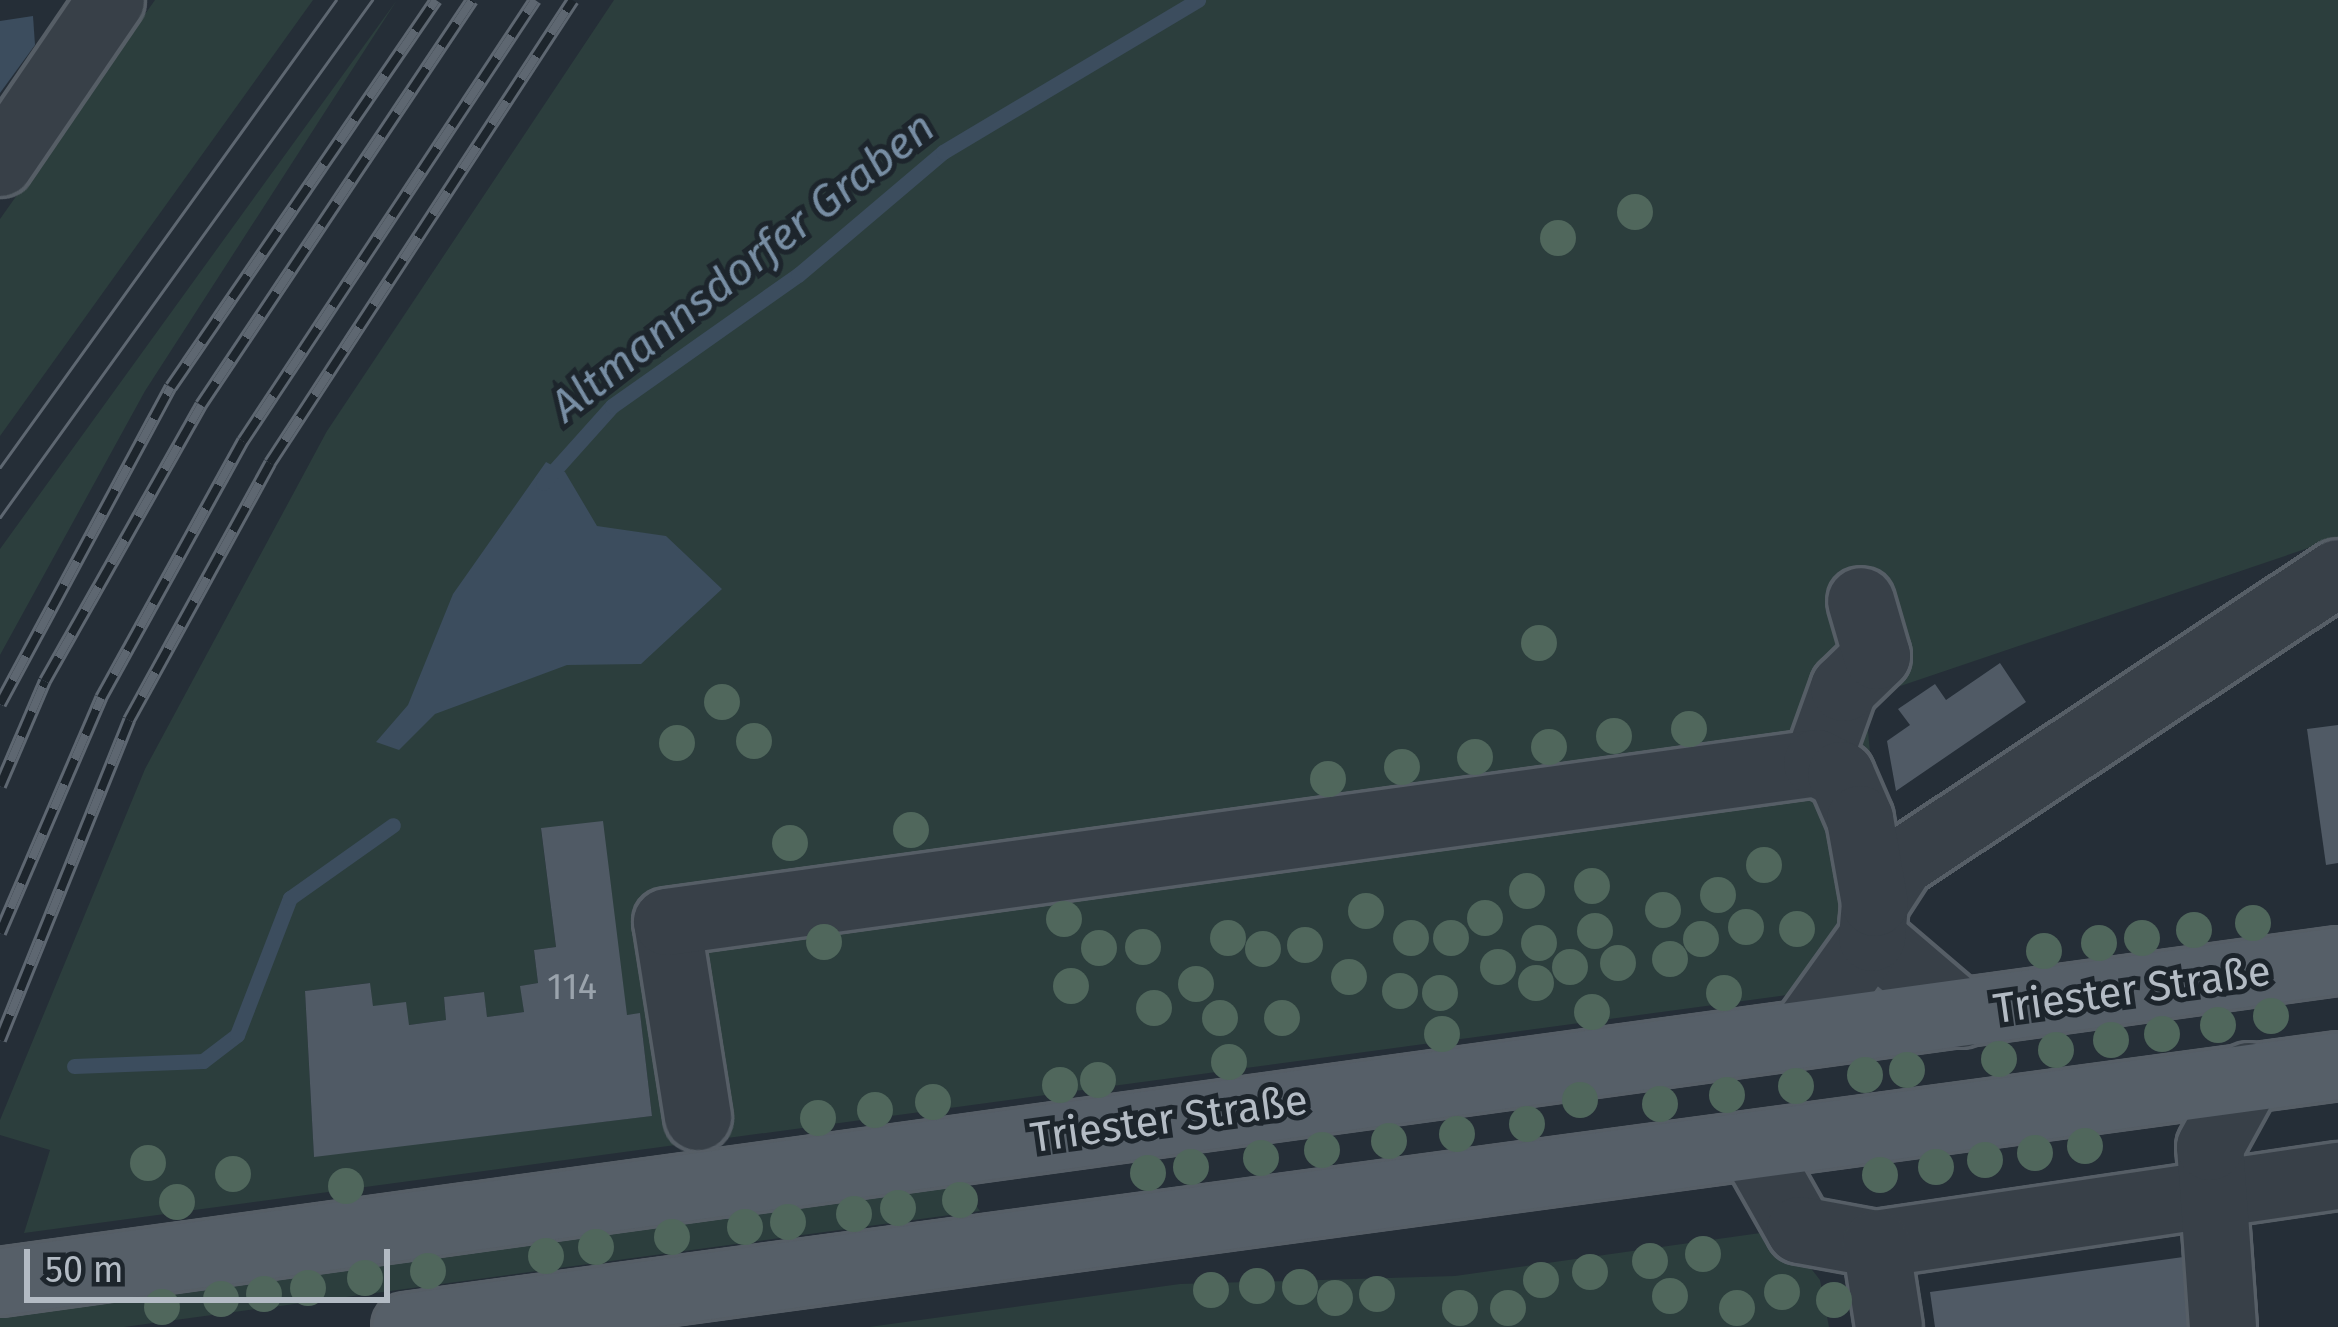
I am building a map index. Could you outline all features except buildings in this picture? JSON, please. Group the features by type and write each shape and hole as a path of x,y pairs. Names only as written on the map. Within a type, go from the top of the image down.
{"main road":[{"name":"Triester Straße","path":"0,1282 2338,962"},
{"path":"406,1327 2338,1066"}],"lane":[{"path":"0,163 111,0"},
{"path":"1804,1033 1874,921 1901,862 2338,573"},
{"path":"1817,763 1844,688 1877,656 1861,601"},
{"path":"698,1117 667,922 1817,763 1840,775 1860,819 1874,921 1960,1014"},
{"path":"2223,1327 2207,1192 2210,1147 2249,1076"},
{"path":"1753,1147 1800,1229 1876,1244 2338,1176"},
{"path":"1876,1244 1889,1327"}],"shaded area":[{"path":"155,0 313,0 0,436 0,219"},
{"path":"397,0 145,391 0,655 0,549"},
{"path":"614,0 2338,0 2338,538 1865,698 1891,981 24,1233 50,1150 0,1135 0,1120 145,769 327,431","holes":["541,829 627,1015 640,1014 652,1116 314,1156 305,991 369,983 373,1006 409,1025 446,1020 444,997 483,992 487,1017 524,1012 521,986 538,983 534,950 556,947"]},
{"path":"961,1184 980,1211 124,1327 0,1327 0,1315"},
{"path":"1781,1230 1820,1280 1829,1327 869,1327 1180,1284 1455,1276"}],"water":[{"path":"33,16 35,45 0,93 0,21"},
{"path":"546,462 565,472 597,526 666,536 722,589 641,664 567,665 435,714 399,750 376,742 408,705 453,594"}],"waterway":[{"path":"543,483 612,406 798,275 943,152 1198,0"},
{"name":"Altmannsdorfer Graben","path":"74,1066 203,1061 237,1035 290,898 393,825"}],"tram line":[{"path":"0,467 336,0"},
{"path":"0,517 372,0"}],"railway":[{"path":"0,704 171,387 436,0"},
{"path":"0,786 45,681 201,405 472,0"},
{"path":"0,933 101,698 243,441 535,0"},
{"path":"0,1040 129,720 270,463 573,0"}]}
